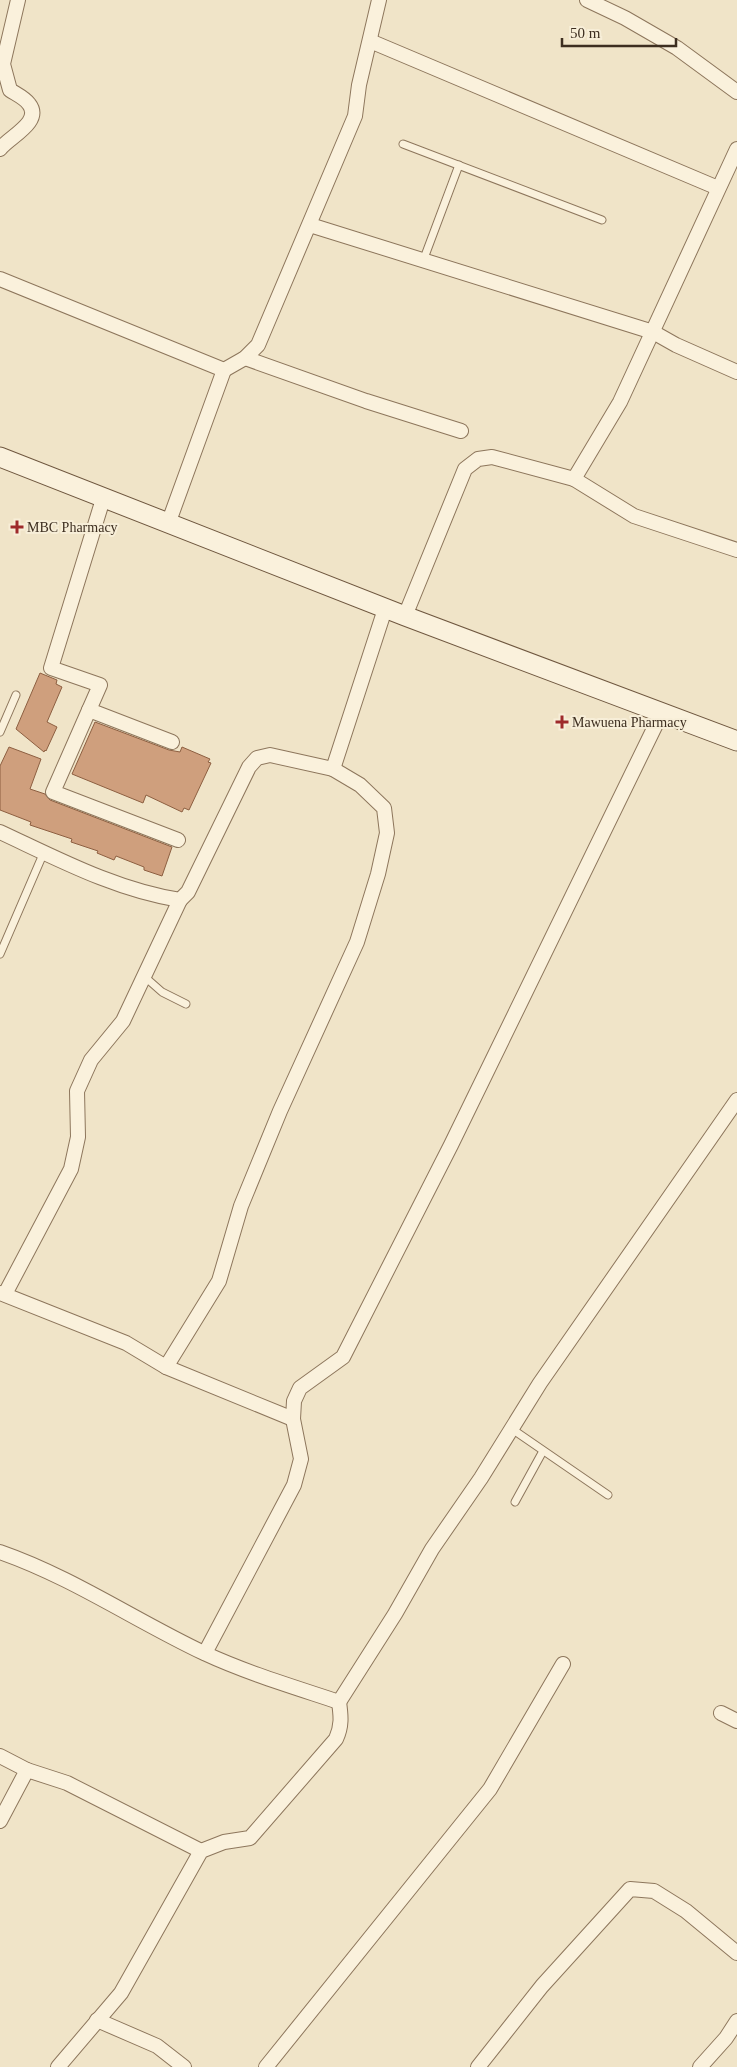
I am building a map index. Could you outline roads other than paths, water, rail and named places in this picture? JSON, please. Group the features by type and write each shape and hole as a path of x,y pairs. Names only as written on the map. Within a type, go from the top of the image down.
{"main road":[{"path":"0,457 385,609 737,741"}],"street":[{"path":"0,149 6,141 28,126 32,116 31,106 28,102 10,90 1,63 18,0"},
{"path":"168,524 224,370 245,358 258,345 355,116 359,85 379,0"},
{"path":"587,0 625,18 677,48 736,90"},
{"path":"370,41 718,188"},
{"path":"574,479 620,402 737,149"},
{"path":"310,225 652,332 676,345 737,372"},
{"path":"0,279 224,370"},
{"path":"245,358 366,401 460,431"},
{"path":"405,616 465,469 478,459 492,457 574,479 634,516 737,550"},
{"path":"103,499 51,668 100,685 53,792 178,840"},
{"path":"333,769 385,609"},
{"path":"89,710 172,742"},
{"path":"205,1653 294,1485 301,1458 293,1419 294,1401 300,1388 343,1357 469,1110 662,712"},
{"path":"166,1367 219,1280 241,1206 280,1111 357,942 378,874 387,833 384,808 360,785 333,769 270,755 257,758 248,767 188,892 180,900 145,976 117,1030 98,1049 91,1060 77,1091 78,1137 71,1169 2,1294 126,1343 166,1367 293,1419"},
{"path":"0,832 104,880 157,896 180,900"},
{"path":"58,2067 121,1993 202,1851 224,1842 250,1838 336,1739 342,1720 339,1702 395,1614 432,1549 512,1430 540,1383 737,1100"},
{"path":"0,1552 58,1576 205,1653 279,1682 339,1702"},
{"path":"266,2067 490,1788 563,1664"},
{"path":"721,1713 737,1722"},
{"path":"0,1756 28,1770 67,1783 202,1851"},
{"path":"0,1821 28,1770"},
{"path":"478,2067 542,1986 630,1889 654,1891 686,1911 737,1953"},
{"path":"97,2020 157,2046 184,2067"},
{"path":"700,2067 726,2038 737,2021"}],"lane":[{"path":"403,144 602,220"},
{"path":"423,261 459,165"},
{"path":"0,732 16,695"},
{"path":"0,954 44,852"},
{"path":"145,976 162,992 186,1004"},
{"path":"512,1430 608,1495"},
{"path":"515,1502 543,1451"}],"place":[{"name":"MBC Pharmacy","path":"17,527"},
{"name":"Mawuena Pharmacy","path":"562,722"}]}
